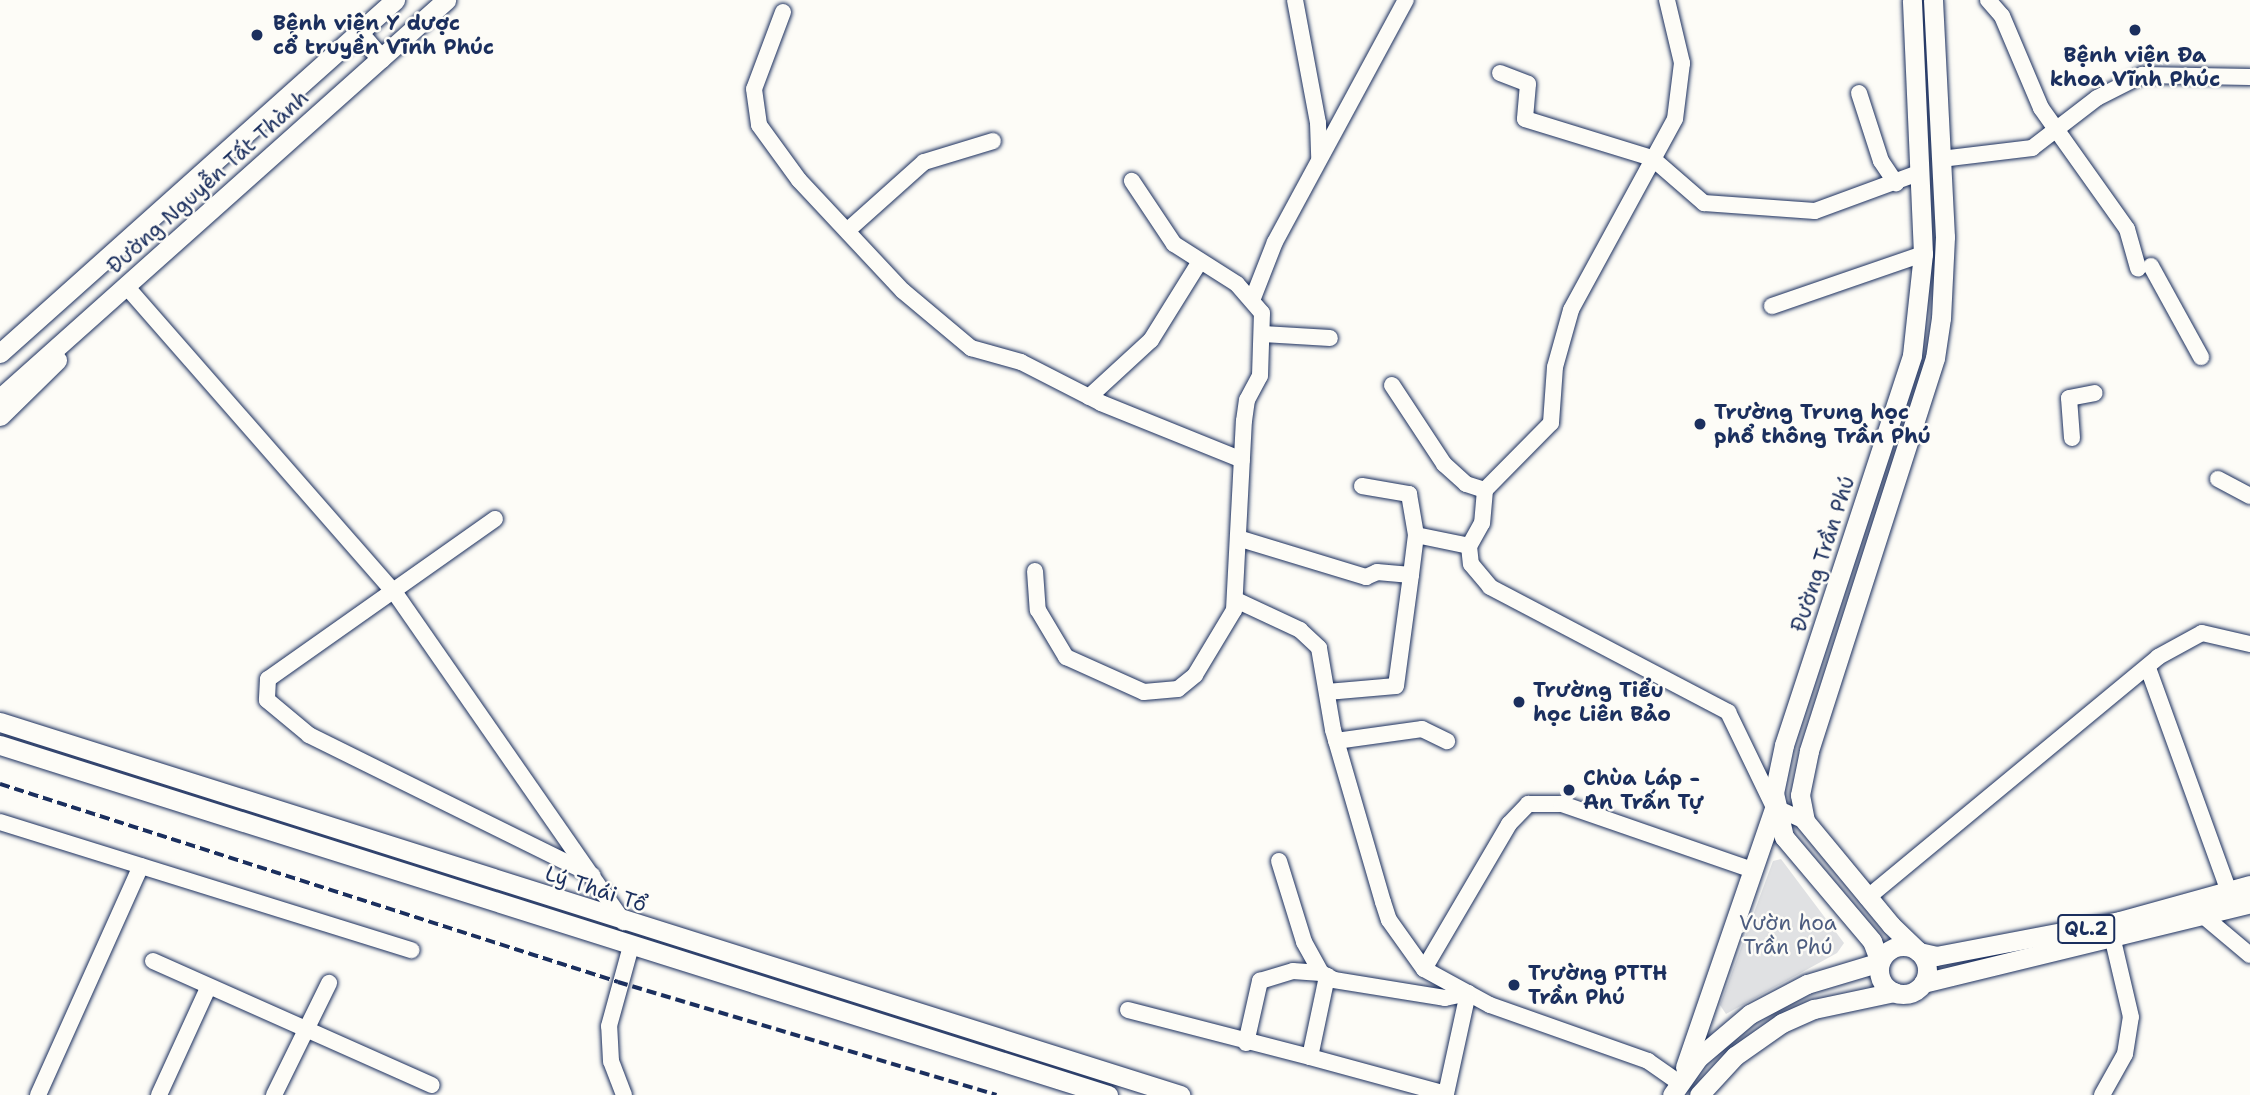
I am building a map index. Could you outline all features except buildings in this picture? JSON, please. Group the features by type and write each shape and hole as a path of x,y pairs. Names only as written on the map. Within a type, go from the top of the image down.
{"main road":[{"name":"Đường Nguyễn Tất Thành","path":"0,353 395,0"},
{"name":"Đường Nguyễn Tất Thành","path":"0,398 446,0"},
{"name":"Đường Trần Phú","path":"1880,962 1874,943 1783,838 1774,807 1784,745 1912,355 1923,254 1912,0"},
{"path":"1923,982 1927,967 1919,952 1867,898 1805,821 1800,795 1809,751 1935,358 1945,255 1933,0"},
{"path":"358,32 381,58"},
{"path":"0,336 72,289"},
{"path":"0,416 40,381 95,313"},
{"name":"Lý Thái Tổ","path":"0,722 624,922 1180,1095"},
{"name":"Lý Thái Tổ","path":"0,745 1108,1095"},
{"path":"1676,1089 1774,807"},
{"path":"426,881 432,861"},
{"name":"QL.2","path":"1676,1089 1698,1058 1750,1014 1818,980 1880,962 1897,947 1958,956 2190,904 2250,885"},
{"name":"QL.2","path":"1699,1095 1735,1056 1782,1023 1814,1009 1894,992 1910,993 1923,982 2113,940 2204,918 2250,903"},
{"path":"714,972 719,952"},
{"path":"1880,962 1881,980 1894,992"}],"street":[{"path":"1295,0 1318,123 1319,160"},
{"path":"1253,298 1319,160 1406,0"},
{"path":"1667,0 1682,63 1675,119 1571,310 1555,367 1550,423 1485,490 1482,523 1469,546 1475,575 1490,587 1728,712 1774,807 1805,821"},
{"path":"1988,0 2002,16 2020,68 2057,130 2127,229 2145,267 2201,357"},
{"path":"783,12 759,69 753,106 766,140 903,291 971,348 1021,362 1089,397 1242,460"},
{"path":"1500,73 1528,84 1525,119 1652,158 1704,203 1815,211 1921,172"},
{"path":"1941,159 2032,148 2097,98 2142,75 2250,77"},
{"path":"1859,93 1881,161 1896,183"},
{"path":"848,230 924,162 993,141"},
{"path":"1035,571 1038,610 1066,657 1144,692 1178,689 1195,675 1226,626 1236,600 1247,400 1260,376 1262,313 1253,298 1199,263 1153,221 1132,181"},
{"path":"1772,306 1923,254"},
{"path":"1089,397 1151,340 1199,263"},
{"path":"126,286 395,593 596,877 624,922"},
{"path":"1263,334 1330,338"},
{"path":"1392,385 1444,464 1466,484 1485,490"},
{"path":"2072,438 2068,398 2095,393"},
{"path":"2218,479 2250,496"},
{"path":"1327,692 1396,686 1416,535 1409,494 1362,486"},
{"path":"495,519 395,593 268,679 267,700 309,736 596,877"},
{"path":"1416,535 1469,546"},
{"path":"1241,539 1366,577 1377,572 1411,575"},
{"path":"1236,600 1300,630 1319,648 1336,741 1389,920 1424,969 1468,993 1648,1061 1676,1089"},
{"path":"1867,898 2148,667 2202,633 2250,644"},
{"path":"2148,667 2229,892"},
{"path":"1336,741 1422,729 1447,741"},
{"path":"1424,969 1509,824 1528,804 1562,804 1753,870"},
{"path":"0,822 412,950"},
{"path":"1279,861 1304,942 1324,974 1310,1056"},
{"path":"38,1095 141,866"},
{"path":"2190,904 2250,955"},
{"path":"2102,1095 2125,1054 2131,1017 2113,940"},
{"path":"624,1095 611,1060 610,1022 631,946"},
{"path":"153,961 208,988 432,1085"},
{"path":"1246,1043 1260,981 1293,971 1324,974 1445,998 1468,993"},
{"path":"274,1095 329,983"},
{"path":"159,1095 208,988"},
{"path":"1128,1010 1446,1094 1468,993"}],"green space":[{"name":"Vườn hoa Trần Phú","path":"1781,859 1844,943 1837,953 1726,1014 1720,1005 1773,861"}],"railway":[{"path":"0,784 618,982 996,1095"}],"place":[{"name":"Bệnh viện Đa khoa Vĩnh Phúc","path":"2135,30"},
{"name":"Bệnh viện Y dược cổ truyền Vĩnh Phúc","path":"257,35"},
{"name":"Trường Trung học phổ thông Trần Phú","path":"1700,424"},
{"name":"Trường Tiểu học Liên Bảo","path":"1519,702"},
{"name":"Chùa Láp - An Trấn Tự","path":"1569,790"},
{"name":"Trường PTTH Trần Phú","path":"1514,985"}]}
